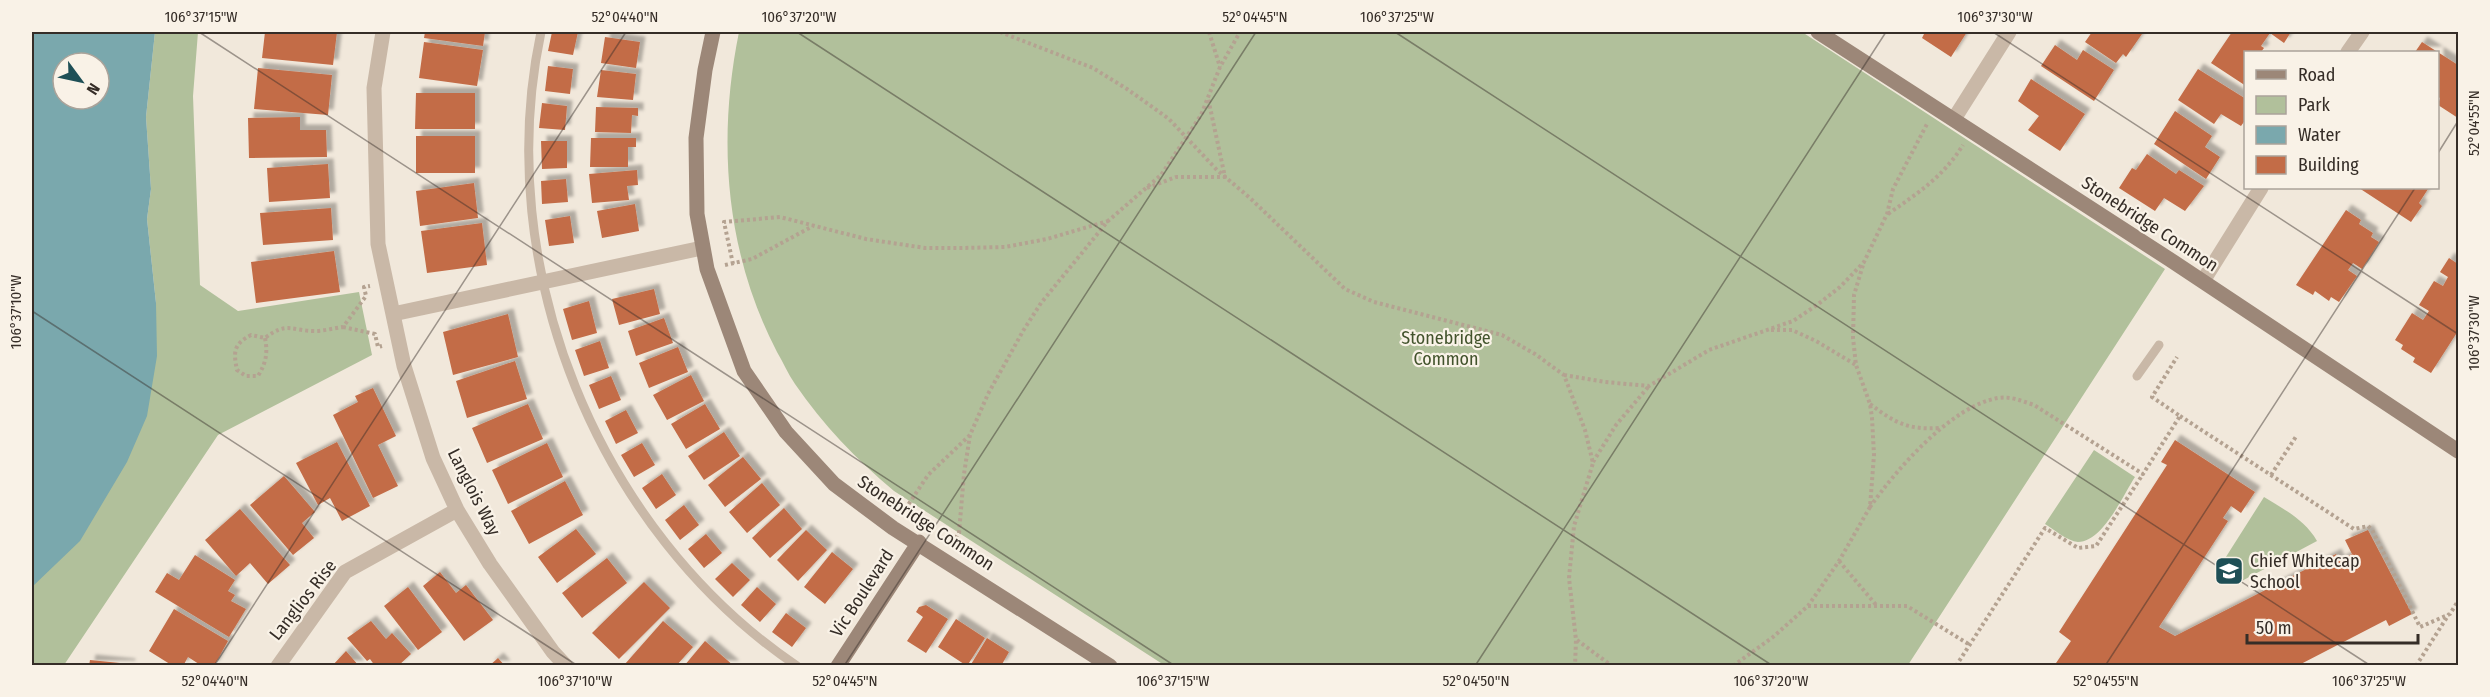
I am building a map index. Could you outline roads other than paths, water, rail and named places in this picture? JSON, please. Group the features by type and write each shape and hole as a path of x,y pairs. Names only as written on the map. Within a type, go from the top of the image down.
{"street":[{"name":"Langlois Way","path":"383,32 374,88 378,244 399,343 433,458 456,510 490,564 553,652 566,666"},
{"name":"Stonebridge Common","path":"713,32 705,70 696,138 697,214 706,269 744,371 786,432 834,484 893,528 919,542 1110,666"},
{"name":"Stonebridge Common","path":"1818,32 2202,281 2458,452"},
{"path":"1954,119 2009,32"},
{"path":"2349,51 2362,32"},
{"path":"2202,281 2260,189"},
{"path":"393,314 702,248"},
{"name":"Langlios Rise","path":"278,666 345,572 456,510"},
{"name":"Vic Boulevard","path":"838,666 919,542"}],"lane":[{"path":"541,32 534,67 528,143 530,196 544,281 562,353 577,393 606,452 654,527 700,584 775,651 797,666"},
{"path":"2137,376 2159,345"}],"water":[{"path":"32,32 155,32 146,117 151,189 147,219 156,303 157,356 147,416 127,462 80,541 32,587"}],"place":[{"name":"Chief Whitecap School","path":"2229,571"}]}
